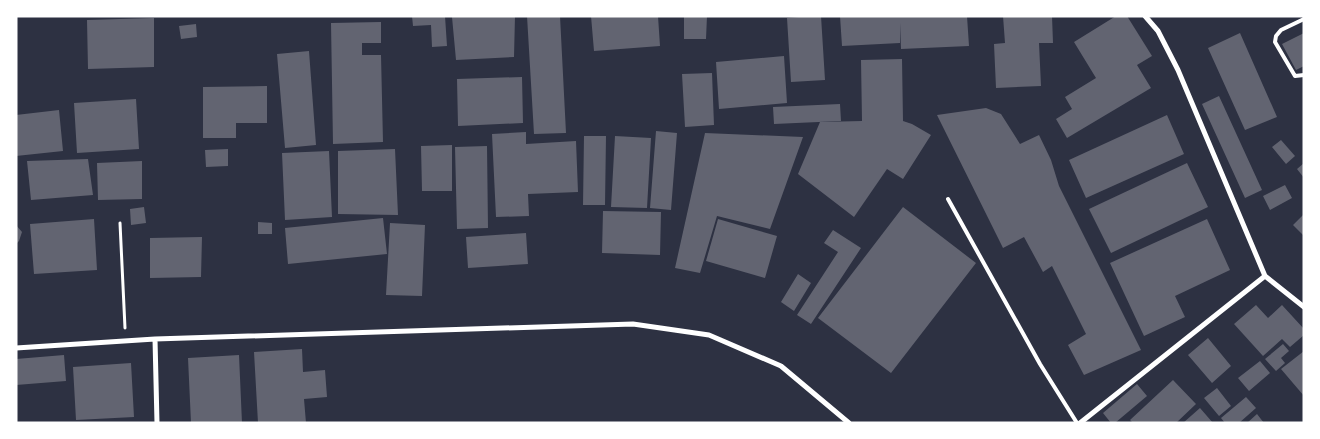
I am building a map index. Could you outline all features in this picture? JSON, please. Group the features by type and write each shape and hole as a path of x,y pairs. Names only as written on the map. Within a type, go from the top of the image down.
{"street":[{"path":"1145,16 1158,31 1178,70 1265,276 1304,307"},
{"path":"1078,423 1087,418 1265,276"},
{"path":"16,348 155,339 633,324 709,335 781,366 849,423"},
{"path":"155,339 157,423"},
{"path":"1087,418 1091,423"}],"lane":[{"path":"1304,19 1280,30 1275,42 1295,76 1304,76"},
{"path":"948,199 1040,364 1078,423"}],"path":[{"path":"120,224 125,341"}],"building":[{"path":"412,16 445,16 447,46 432,47 431,25 413,26"},
{"path":"515,16 514,57 456,60 452,17"},
{"path":"527,16 560,16 566,133 534,134"},
{"path":"591,16 658,16 660,46 594,51"},
{"path":"684,16 707,16 706,39 684,39"},
{"path":"821,16 825,80 791,82 787,18"},
{"path":"840,16 967,16 969,46 901,49 900,23 900,43 842,46"},
{"path":"1003,16 1052,16 1053,43 1039,43 1041,86 996,88 994,44 1005,43"},
{"path":"1116,16 1127,16 1152,56 1137,65 1151,88 1067,138 1056,119 1072,109 1065,97 1096,78 1074,42"},
{"path":"154,18 154,67 88,69 87,20"},
{"path":"381,22 381,43 362,43 362,55 381,55 383,142 333,144 331,23"},
{"path":"196,24 197,37 181,39 179,26"},
{"path":"1240,33 1277,117 1245,130 1208,48"},
{"path":"1304,33 1304,66 1296,70 1282,44"},
{"path":"309,51 316,145 285,148 277,54"},
{"path":"784,56 787,103 719,109 716,62"},
{"path":"902,59 903,121 931,135 903,179 887,169 854,217 798,174 820,122 862,121 861,60"},
{"path":"712,73 714,125 685,127 682,74"},
{"path":"522,77 523,123 458,126 457,79"},
{"path":"267,86 267,123 236,123 236,138 203,138 203,87"},
{"path":"1219,96 1262,190 1245,198 1202,104"},
{"path":"136,99 139,149 77,153 74,103"},
{"path":"840,104 841,121 774,124 773,107"},
{"path":"986,108 1001,114 1020,144 1039,135 1051,160 1059,186 1141,350 1084,375 1068,345 1086,334 1052,266 1043,272 1024,237 1003,248 937,115"},
{"path":"59,110 63,151 16,156 16,115"},
{"path":"1167,115 1184,154 1086,198 1069,160"},
{"path":"656,131 677,133 671,210 650,208"},
{"path":"526,132 526,144 576,141 578,192 528,194 529,216 496,217 492,134"},
{"path":"705,133 803,137 770,229 717,216 700,273 675,268"},
{"path":"584,136 606,136 605,205 583,205"},
{"path":"615,136 651,138 647,208 611,207"},
{"path":"1281,140 1295,156 1286,164 1272,147"},
{"path":"452,145 452,191 422,191 421,146"},
{"path":"487,146 488,228 457,229 455,147"},
{"path":"228,149 228,166 206,167 205,150"},
{"path":"395,149 398,215 338,214 338,151"},
{"path":"329,151 332,217 285,220 282,153"},
{"path":"88,159 93,195 31,200 27,161"},
{"path":"142,161 142,199 98,200 97,163"},
{"path":"1187,163 1208,207 1111,253 1089,209"},
{"path":"1304,163 1304,178 1297,169"},
{"path":"1285,185 1292,198 1270,210 1263,196"},
{"path":"144,207 146,223 131,225 130,209"},
{"path":"903,207 976,263 891,373 818,318"},
{"path":"603,211 661,212 660,255 602,253"},
{"path":"1304,214 1304,236 1293,225"},
{"path":"383,218 387,254 288,264 285,228"},
{"path":"94,219 97,270 34,274 30,224"},
{"path":"718,219 777,236 765,278 706,261"},
{"path":"1207,219 1230,270 1175,296 1185,317 1144,336 1110,263"},
{"path":"258,222 272,223 272,234 258,234"},
{"path":"390,223 425,225 422,296 386,295"},
{"path":"16,225 22,232 16,244"},
{"path":"833,230 861,248 811,324 797,315 838,252 824,243"},
{"path":"526,233 528,264 468,268 466,237"},
{"path":"202,237 201,277 150,278 150,238"},
{"path":"798,274 811,283 794,311 781,302"},
{"path":"1256,305 1268,318 1282,305 1304,329 1304,335 1290,347 1282,339 1263,356 1234,324"},
{"path":"1208,338 1231,366 1212,383 1188,355"},
{"path":"1283,344 1289,351 1281,358 1285,363 1276,371 1265,359"},
{"path":"302,349 303,372 325,370 327,397 304,399 306,423 258,423 254,352"},
{"path":"1304,351 1304,396 1281,369"},
{"path":"64,355 66,381 16,385 16,359"},
{"path":"239,355 242,423 191,423 188,358"},
{"path":"1260,361 1270,373 1249,391 1238,378"},
{"path":"131,363 134,417 76,420 73,367"},
{"path":"1173,380 1196,404 1176,423 1133,423 1130,420"},
{"path":"1137,384 1147,396 1115,423 1111,423 1103,413"},
{"path":"1217,388 1231,406 1219,416 1204,398"},
{"path":"1246,397 1256,408 1239,423 1225,423 1221,418"},
{"path":"1200,408 1213,423 1183,423"},
{"path":"1257,414 1264,423 1247,423"}]}
